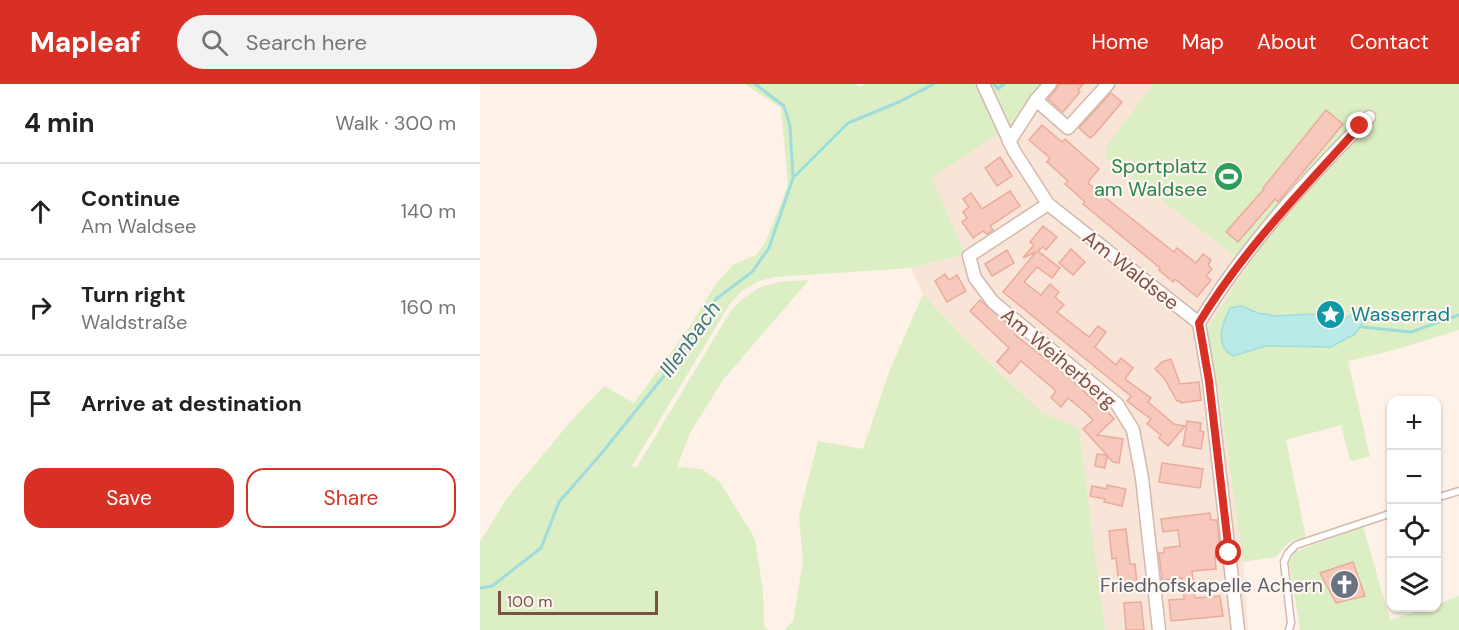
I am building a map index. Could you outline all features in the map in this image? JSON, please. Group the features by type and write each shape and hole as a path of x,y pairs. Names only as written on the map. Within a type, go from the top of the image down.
{"street":[{"name":"Am Waldsee","path":"983,84 1009,142 1048,204 1199,323 1209,381 1238,630"},
{"path":"1009,142 1036,100 1050,84"},
{"path":"1036,100 1068,128 1108,84"},
{"path":"1199,323 1218,291 1273,222 1369,117"},
{"name":"Am Weiherberg","path":"1048,204 969,256 975,278 993,302 1117,404 1133,430 1142,478 1159,630"}],"lane":[{"path":"1441,497 1459,491"},
{"path":"1289,630 1291,623 1284,562 1288,553 1296,545 1387,515"}],"shaded area":[{"path":"1046,84 1153,84 1105,148 1106,158 1248,266 1206,330 1218,385 1243,562 1248,630 1105,630 1079,429 1041,412 966,340 923,294 911,268 965,254 932,178 1002,131"}],"green space":[{"path":"745,84 856,84 859,87 866,84 980,84 1002,131 932,178 965,254 911,268 774,277 759,281 742,291 729,305 632,466 637,467 730,312 757,289 774,283 809,280 723,380 690,433 677,467 702,469 720,482 755,539 763,593 764,625 768,630 480,630 480,542 507,498 571,421 604,386 634,403 687,331 715,285 733,265 756,255 766,241 788,185 781,108"},
{"path":"988,84 1046,84 1011,134"},
{"path":"1153,84 1459,84 1459,330 1348,361 1370,457 1350,461 1341,425 1286,440 1306,538 1293,540 1276,557 1243,562 1218,385 1206,330 1248,266 1106,158 1105,148","holes":["1241,306 1275,315 1314,315 1342,321 1351,314 1331,347 1266,346 1233,356 1230,308"]},
{"path":"923,294 966,340 1041,412 1079,429 1105,630 784,630 793,621 803,561 799,516 818,441 863,449 889,372"},
{"path":"1363,526 1390,620 1415,612 1441,612 1441,603 1459,596 1459,630 1300,630 1289,562 1295,552"}],"water":[{"path":"1241,306 1258,313 1276,316 1313,314 1332,321 1342,321 1355,312 1361,314 1364,321 1355,334 1331,347 1266,346 1233,356 1223,346 1222,327 1230,308"}],"building":[{"path":"1060,84 1083,84 1078,90 1080,92 1063,112 1048,99"},
{"path":"1111,93 1122,102 1090,138 1079,128"},
{"path":"1326,110 1343,124 1278,202 1275,199 1238,242 1226,232 1264,189"},
{"path":"1042,125 1062,142 1065,139 1099,169 1088,182 1107,199 1174,252 1177,248 1196,263 1203,254 1211,260 1208,265 1212,269 1206,276 1211,280 1197,297 1175,279 1173,282 1159,270 1160,268 1083,204 1085,202 1065,184 1068,181 1047,162 1050,158 1029,140"},
{"path":"1000,157 1012,176 997,186 985,168"},
{"path":"1010,191 1020,206 990,226 993,230 987,234 983,231 973,238 962,222 967,218 963,212 969,207 963,199 971,193 982,209"},
{"path":"1043,226 1057,237 1046,250 1043,247 1038,251 1060,268 1052,278 1037,267 1024,282 1041,295 1050,284 1059,292 1055,297 1064,305 1057,312 1089,337 1098,326 1106,332 1095,347 1116,365 1121,358 1133,368 1125,379 1151,398 1148,402 1174,424 1185,426 1168,446 1159,438 1161,435 1147,424 1151,419 1127,401 1131,396 1003,292 1036,252 1023,258 1034,245 1030,242"},
{"path":"1071,249 1085,262 1073,275 1059,263"},
{"path":"1007,250 1014,263 992,276 985,264"},
{"path":"945,274 949,280 957,275 966,291 947,302 935,281"},
{"path":"980,300 1016,331 1014,334 1065,374 1098,404 1100,403 1114,419 1097,435 1123,439 1119,463 1113,462 1107,456 1105,468 1095,466 1097,454 1107,455 1083,429 1093,420 1068,398 1061,407 1051,398 1056,391 1021,361 1010,374 997,362 1009,348 970,311"},
{"path":"1171,359 1180,384 1199,382 1201,400 1181,403 1177,401 1164,378 1155,369 1162,362"},
{"path":"1187,421 1201,423 1200,431 1204,432 1201,449 1183,446"},
{"path":"1162,463 1203,469 1200,488 1159,482"},
{"path":"1107,485 1126,489 1122,506 1090,496 1092,486 1107,489"},
{"path":"1210,513 1211,520 1217,520 1221,556 1215,556 1216,569 1192,571 1195,598 1220,596 1223,616 1171,621 1169,600 1184,599 1182,578 1162,580 1159,553 1164,553 1164,548 1180,546 1178,530 1163,532 1161,519"},
{"path":"1126,529 1130,564 1135,564 1137,584 1119,586 1116,558 1112,559 1109,531"},
{"name":"Friedhofskapelle Achern","path":"1353,562 1365,596 1336,603 1320,573"},
{"path":"1141,602 1144,630 1126,630 1124,603"}],"waterway":[{"path":"755,84 784,106 790,126 793,177"},
{"name":"Illenbach","path":"480,588 492,586 541,548 559,502 680,356 716,299 752,272 769,248 793,178 848,123 899,102 934,84"},
{"name":"Illenbach","path":"994,84 998,89 1004,84"},
{"path":"1362,327 1411,332 1459,315"}],"place":[{"name":"Sportplatz am Waldsee","path":"1228,177"},
{"name":"Wasserrad","path":"1330,314"},
{"name":"Friedhofskapelle Achern","path":"1344,585"}],"route":[{"path":"1229,553 1209,381 1199,323 1218,291 1273,222 1360,126"}]}
